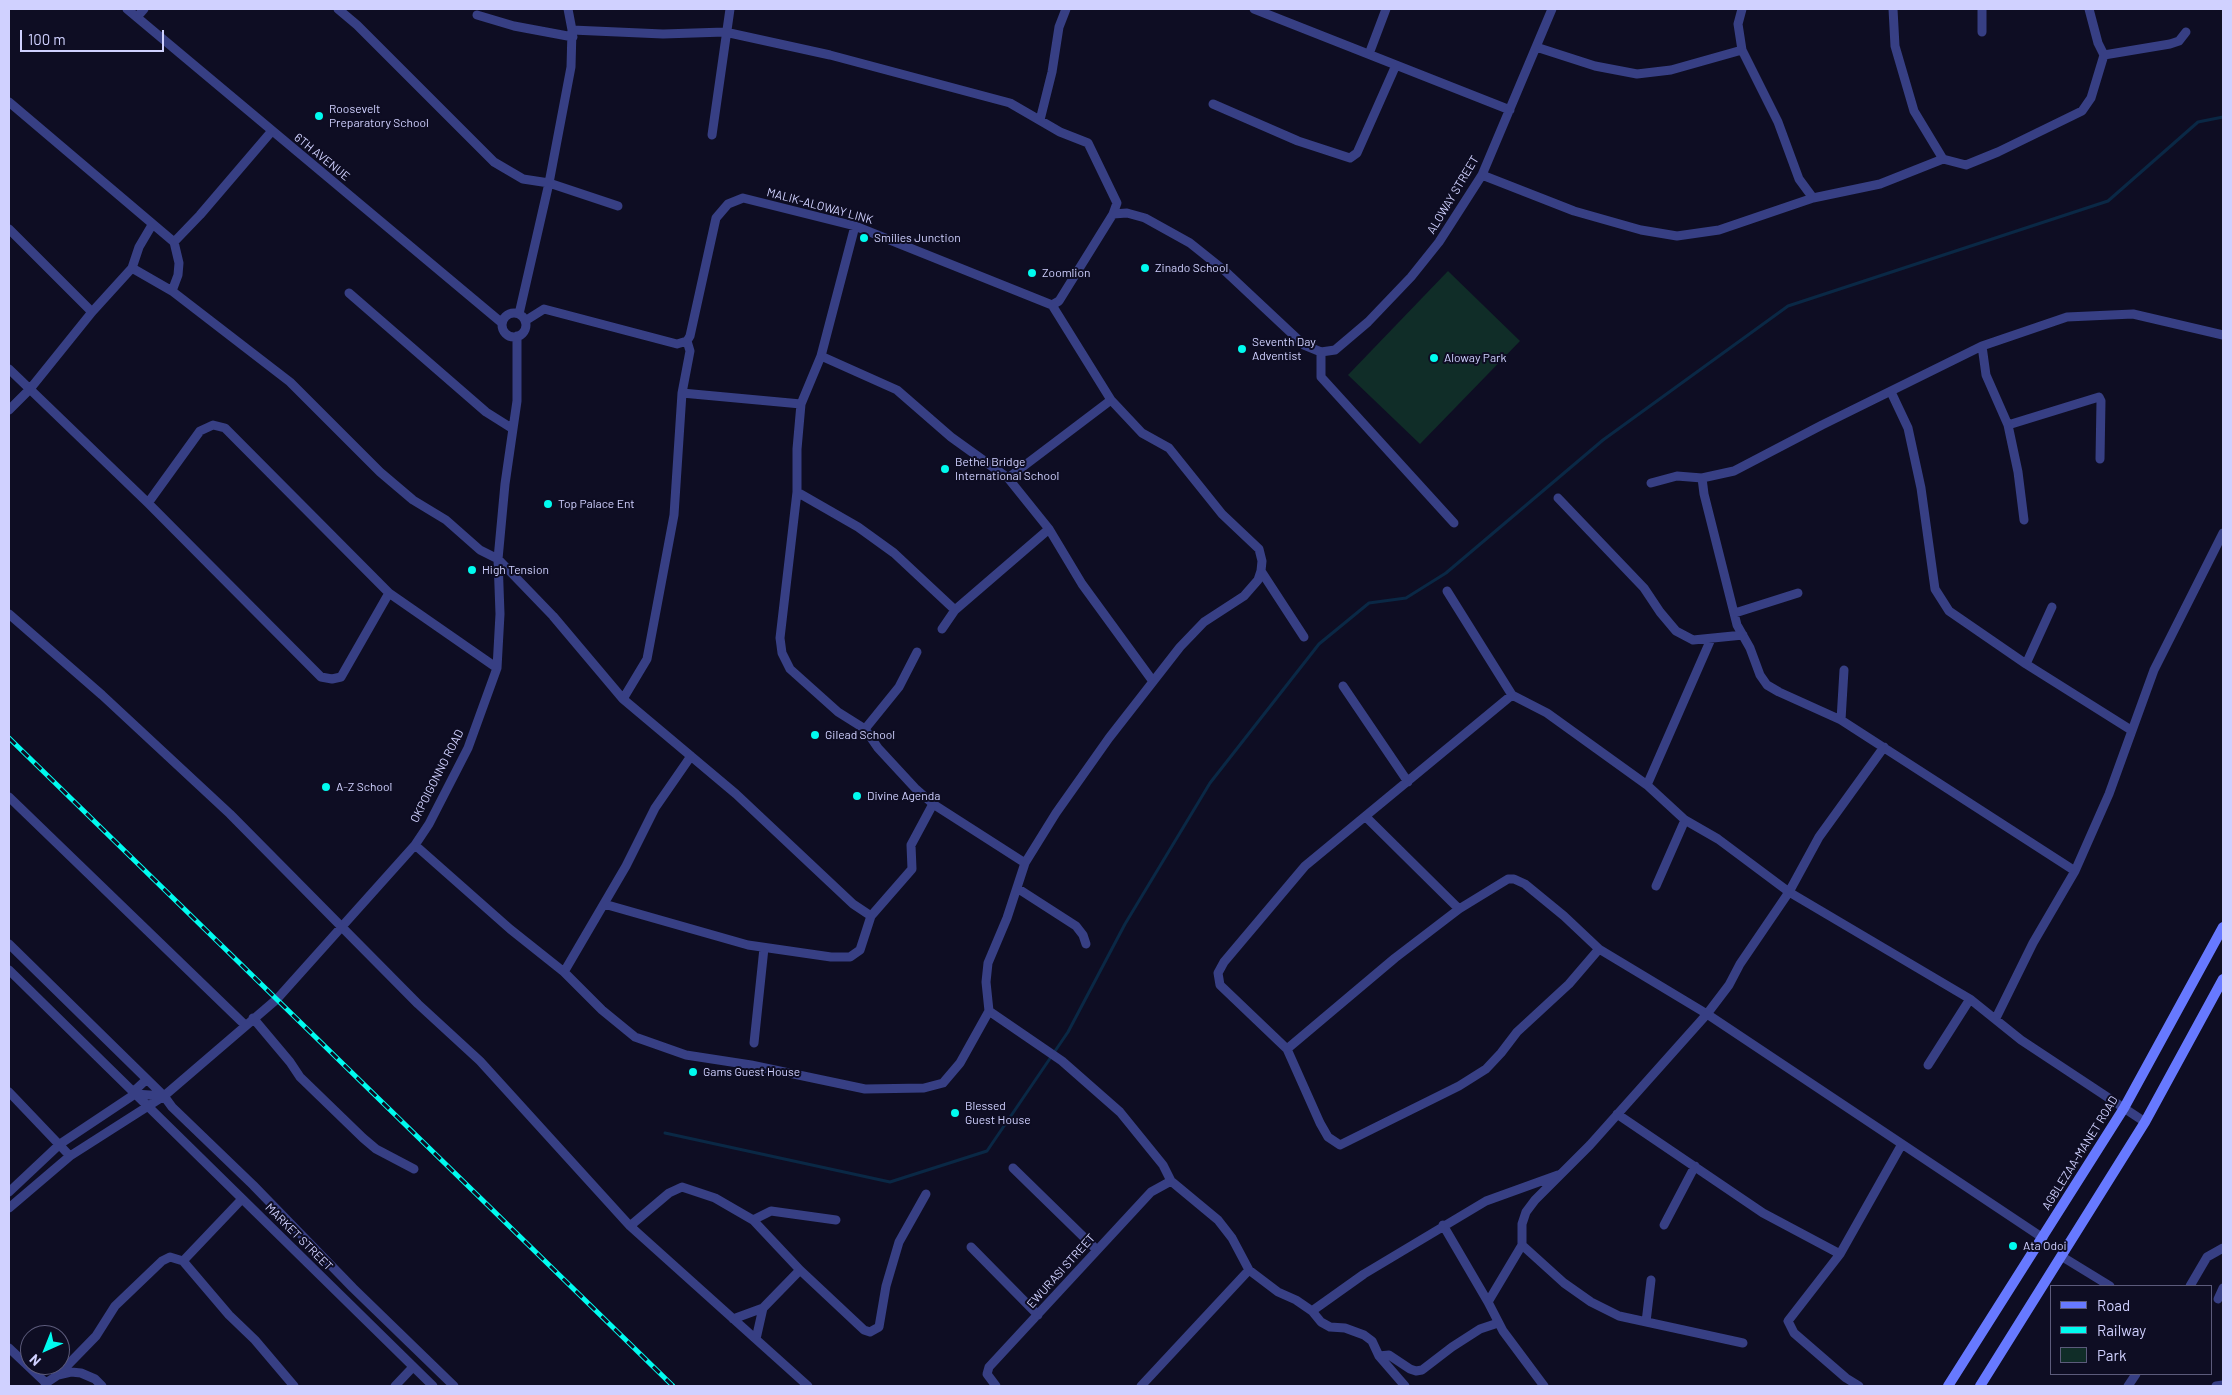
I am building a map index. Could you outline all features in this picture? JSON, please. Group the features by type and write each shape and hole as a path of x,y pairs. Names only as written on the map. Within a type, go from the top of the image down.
{"main road":[{"name":"AGBLEZAA-MANET ROAD","path":"1948,1386 2124,1108 2223,927"},
{"path":"1980,1386 2146,1122 2223,979"}],"street":[{"name":"6TH AVENUE","path":"127,9 201,70 271,132 373,214 502,323 504,332 508,335 517,336"},
{"path":"137,17 144,9"},
{"path":"338,9 357,25 494,162 523,179 549,183 618,206"},
{"path":"517,336 526,328 522,318 571,67 572,33 568,9"},
{"path":"712,135 730,9"},
{"path":"1040,120 1052,72 1060,26 1066,9"},
{"path":"1254,9 1510,110"},
{"path":"1369,54 1386,9"},
{"name":"ALOWAY STREET","path":"1321,352 1335,350 1368,322 1411,277 1439,242 1482,175 1552,9"},
{"path":"1742,9 1738,24 1742,50 1778,122 1799,179 1813,198"},
{"path":"1893,9 1895,46 1914,111 1943,159"},
{"path":"1982,9 1982,32"},
{"path":"1482,175 1574,211 1641,230 1677,236 1719,230 1813,198 1880,184 1943,159 1966,165 1998,152 2082,111 2091,98 2104,55 2098,43 2089,9"},
{"path":"415,845 510,929 564,972 602,1010 635,1037 686,1055 751,1065 865,1089 924,1088 943,1083 960,1063 989,1011 986,982 988,963 1025,863 1056,813 1152,680 1204,622 1244,596 1258,580 1262,560 1259,549 1222,514 1170,448 1142,433 1111,400 1052,304 1059,301 1114,214 1117,203 1088,143 1060,132 1010,103 830,55 726,32 663,34 572,33 514,26 477,15"},
{"path":"2104,55 2170,44 2179,41 2186,32"},
{"path":"1536,47 1594,66 1637,74 1671,70 1742,50"},
{"path":"1213,104 1298,141 1350,158 1357,153 1396,65"},
{"path":"9,102 174,242 180,263 172,290"},
{"path":"174,242 200,215 271,132"},
{"name":"MALIK-ALOWAY LINK","path":"623,699 647,659 674,515 682,393 690,351 687,341 690,336 716,218 728,204 743,198 856,226 1052,304"},
{"path":"1114,214 1127,213 1145,218 1190,243 1225,271 1304,346 1321,352 1321,377 1454,523"},
{"path":"9,410 30,389 92,312 132,268 139,247 152,225"},
{"path":"856,226 821,356 801,404 796,449 797,492 780,638 782,653 790,669 838,712 865,729 878,748 915,788 933,804 1025,863"},
{"path":"9,229 92,312"},
{"path":"132,268 172,290 290,382 380,472 413,500 446,520 480,550 498,559 553,616 623,699 692,756 853,904 872,916"},
{"path":"349,293 486,412 512,429"},
{"path":"502,323 508,314 522,318 544,309 677,344 687,341"},
{"path":"1650,484 1677,476 1702,478 1734,471 1982,346 2067,317 2098,314 2132,314 2223,335"},
{"name":"OKPOIGONNO ROAD","path":"9,1208 70,1156 146,1105 164,1096 277,999 415,845 429,824 468,748 497,668 500,614 498,559 516,400 517,336"},
{"path":"1982,346 1986,375 2008,426 2018,472 2024,520"},
{"path":"821,356 897,390 951,437 1008,478 1049,529 1082,584 1152,680"},
{"path":"9,369 148,503 321,677 332,679 341,677 388,593"},
{"path":"1891,392 1908,428 1921,488 1929,553 1935,589 1938,596 1949,611 2026,664 2131,730"},
{"path":"682,393 801,404"},
{"path":"2008,426 2099,397 2102,402 2100,459"},
{"path":"1008,478 1111,400"},
{"path":"148,503 200,431 213,425 225,428 388,593 497,668"},
{"path":"1702,478 1704,494 1737,625 1744,635 1760,676 1767,685 1786,696 1841,720 2075,871"},
{"path":"797,492 858,527 894,553 955,610"},
{"path":"1558,498 1644,588 1676,631 1693,640 1744,635"},
{"path":"942,629 955,610 1049,529"},
{"path":"1996,1018 2033,943 2075,871 2109,794 2154,670 2223,533"},
{"path":"1261,571 1304,637"},
{"path":"1447,591 1512,695 1547,713 1646,785 1685,820 1732,848 1789,892 1970,999 2021,1040 2146,1122"},
{"path":"1735,612 1798,593"},
{"path":"2026,664 2052,607"},
{"path":"9,614 95,689 230,814 418,1004 480,1061 630,1226 808,1386"},
{"path":"1646,785 1711,639"},
{"path":"865,729 899,687 917,652"},
{"path":"1841,720 1844,670"},
{"path":"1343,686 1408,782"},
{"path":"1512,695 1306,866 1224,962 1218,973 1220,985 1287,1050 1320,1123 1328,1137 1340,1145 1346,1144 1458,1086 1486,1069 1501,1054 1518,1032 1569,984 1599,949"},
{"path":"1488,1302 1522,1245 1522,1224 1526,1212 1707,1014 1729,985 1740,964 1789,892 1819,836 1884,747"},
{"path":"564,972 626,866 655,808 692,756"},
{"path":"9,797 245,1025"},
{"path":"604,904 764,948 831,957 850,957 860,950 872,916 912,869 911,844 933,804"},
{"path":"1366,817 1459,909"},
{"path":"1656,886 1685,820"},
{"path":"1287,1050 1395,958 1459,909 1508,879 1520,881 1564,916 1599,949 1707,1014 2042,1238"},
{"path":"1017,888 1076,926 1083,935 1086,944"},
{"name":"MARKET STREET","path":"9,944 147,1079 172,1107 253,1184 353,1288 454,1386"},
{"path":"754,1043 764,948"},
{"name":"MARKET STREET","path":"9,970 433,1386"},
{"path":"1928,1065 1970,999"},
{"path":"989,1011 1062,1061 1131,1124 1143,1142 1164,1165 1171,1181 1218,1220 1232,1238 1249,1270 1278,1292 1296,1300 1312,1311 1321,1322 1330,1327 1345,1328 1364,1335 1372,1342 1380,1356 1405,1386"},
{"path":"253,1018 290,1062 300,1078 363,1138 376,1150 414,1168"},
{"path":"9,1192 60,1144 134,1093 147,1079"},
{"path":"9,1092 70,1156"},
{"path":"134,1093 164,1096"},
{"path":"1617,1114 1763,1213 1840,1254"},
{"path":"1859,1386 1838,1371 1794,1333 1788,1321 1840,1254 1902,1144"},
{"path":"1664,1225 1695,1166"},
{"path":"1013,1168 1096,1250"},
{"path":"1312,1311 1364,1274 1486,1200 1561,1174"},
{"name":"EWURASI STREET","path":"996,1386 987,1374 989,1367 1151,1192 1171,1181"},
{"path":"630,1226 669,1193 682,1187 693,1189 715,1198 753,1220 800,1270 864,1330 874,1331 879,1327 886,1286 899,1242 926,1194"},
{"path":"183,1261 242,1199"},
{"path":"753,1220 771,1211 836,1220"},
{"path":"1443,1225 1488,1302 1498,1323 1544,1386"},
{"path":"1522,1245 1564,1282 1592,1302 1619,1316 1743,1344"},
{"path":"971,1247 1038,1315"},
{"path":"2191,1285 2207,1256 2223,1248"},
{"path":"2061,1256 2108,1285"},
{"path":"70,1363 96,1336 115,1306 162,1261 170,1257 183,1261 294,1386"},
{"path":"732,1319 763,1308 800,1270"},
{"path":"1142,1386 1249,1270"},
{"path":"1646,1322 1651,1280"},
{"path":"2218,1299 2223,1288"},
{"path":"756,1339 763,1308"},
{"path":"1380,1356 1389,1355 1410,1369 1422,1370 1480,1329 1498,1323"},
{"path":"9,1348 45,1384 58,1375"},
{"path":"395,1386 413,1367"},
{"path":"70,1372 80,1373 95,1379 102,1386"},
{"path":"2128,1386 2135,1375"},
{"path":"2216,1386 2223,1385"}],"green space":[{"name":"Aloway Park","path":"1448,271 1520,341 1420,444 1348,375"}],"waterway":[{"path":"665,1133 890,1182 987,1151 1068,1032 1125,924 1210,783 1319,644 1369,603 1406,598 1446,573 1603,440 1788,306 2108,201 2198,122 2223,117"}],"railway":[{"path":"9,738 673,1386"}],"place":[{"name":"Roosevelt Preparatory School","path":"319,116"},
{"name":"Smilies Junction","path":"864,238"},
{"name":"Zinado School","path":"1145,268"},
{"name":"Zoomlion","path":"1032,273"},
{"name":"Seventh Day Adventist","path":"1242,349"},
{"name":"Aloway Park","path":"1434,358"},
{"name":"Bethel Bridge International School","path":"945,469"},
{"name":"Top Palace Ent","path":"548,504"},
{"name":"High Tension","path":"472,570"},
{"name":"Gilead School","path":"815,735"},
{"name":"A-Z School","path":"326,787"},
{"name":"Divine Agenda","path":"857,796"},
{"name":"Gams Guest House","path":"693,1072"},
{"name":"Blessed Guest House","path":"955,1113"},
{"name":"Ata Odoi","path":"2013,1246"}]}
